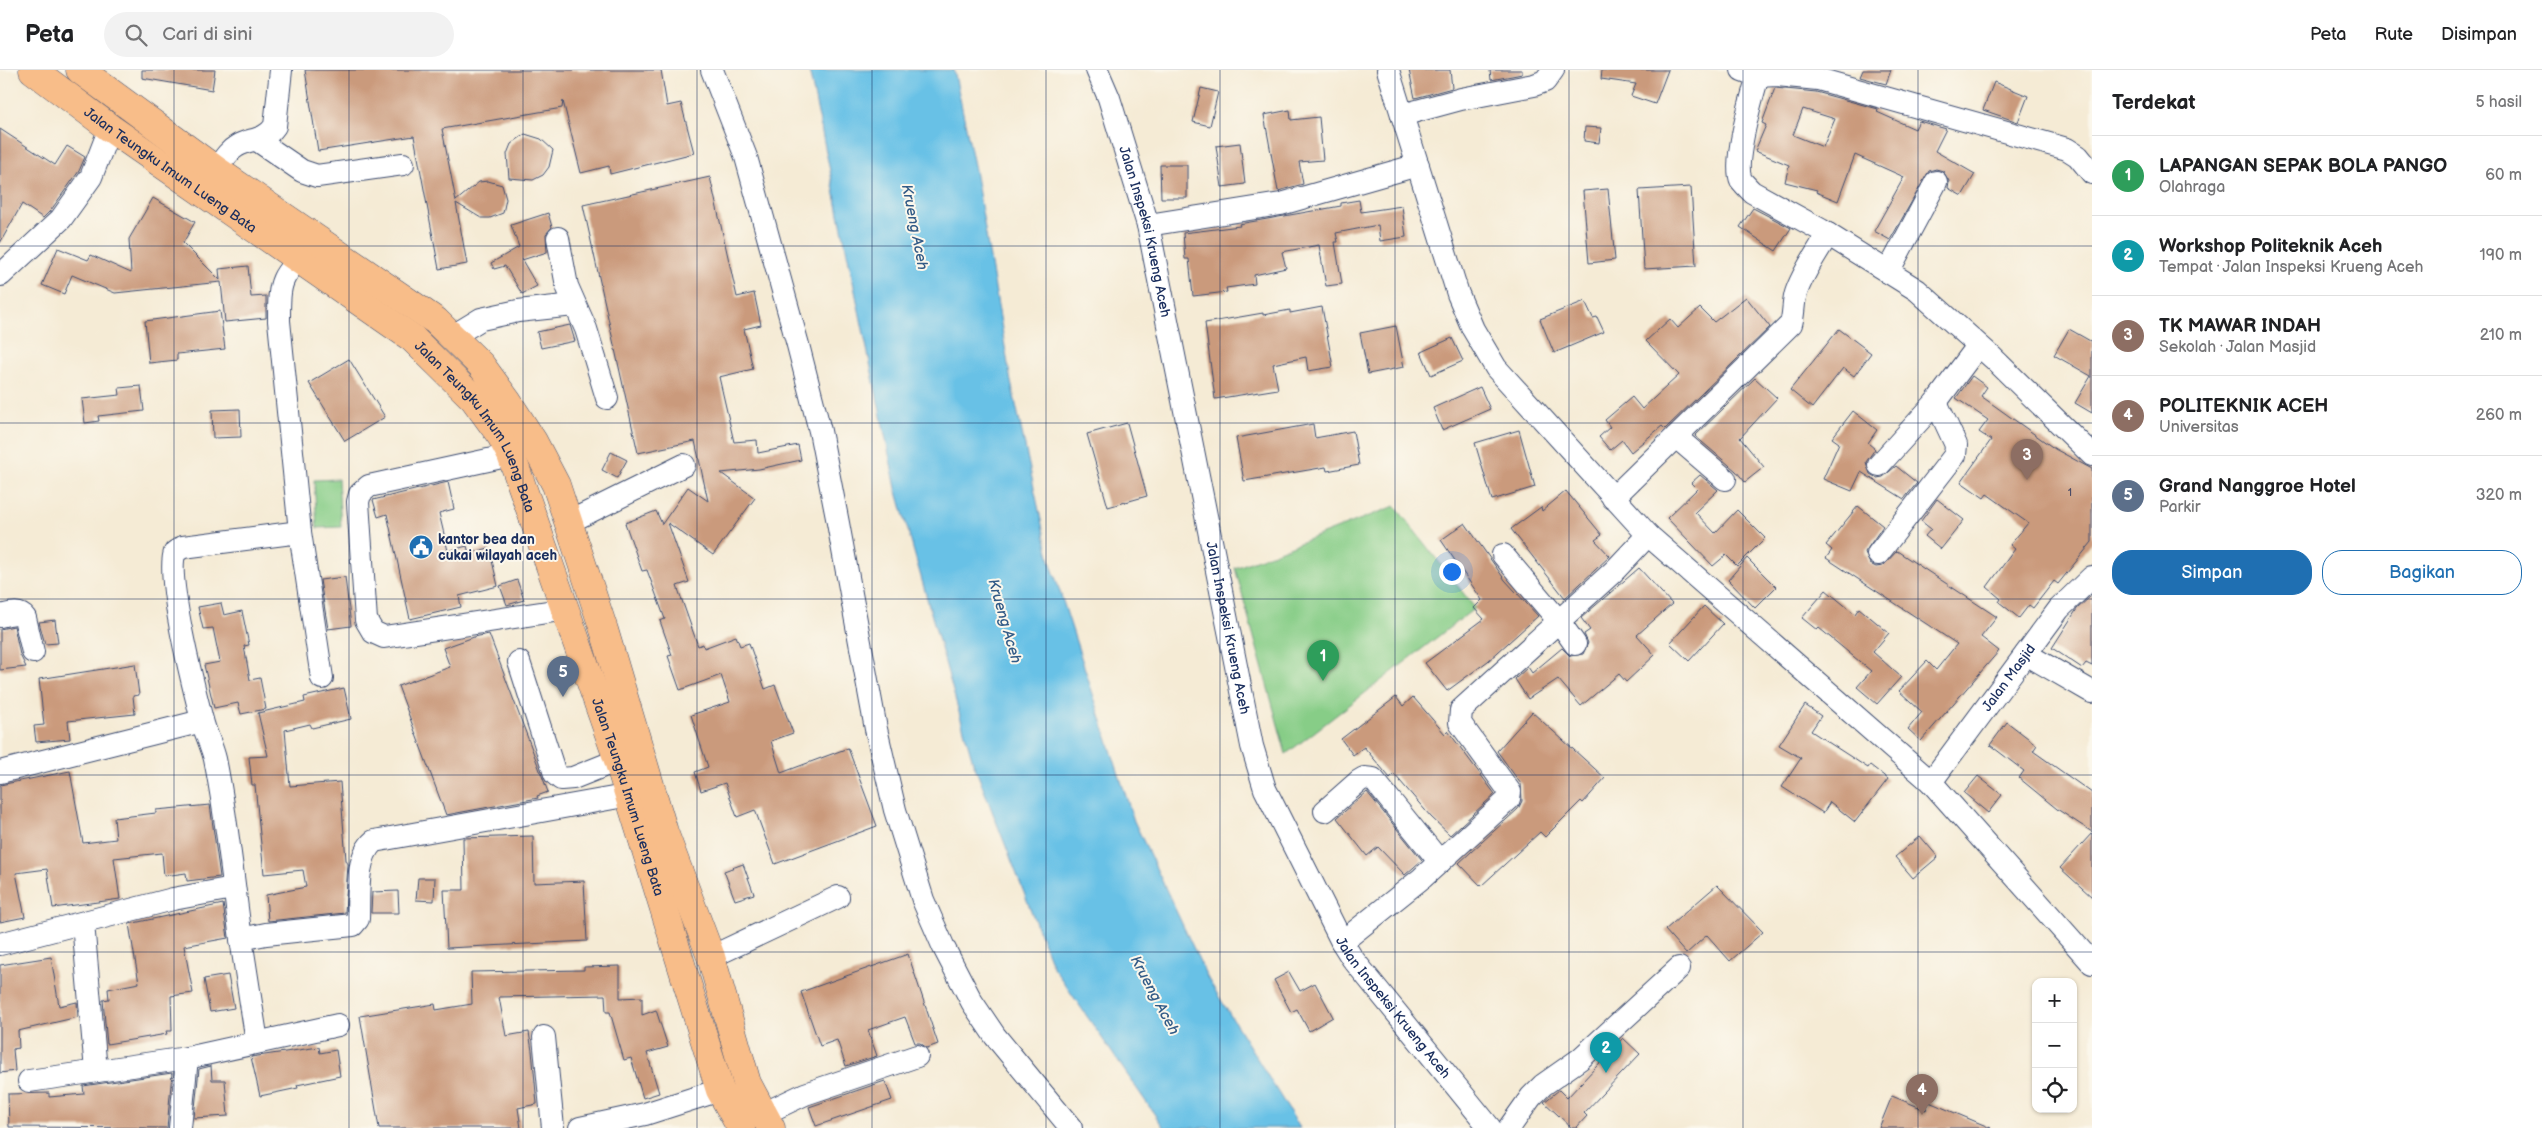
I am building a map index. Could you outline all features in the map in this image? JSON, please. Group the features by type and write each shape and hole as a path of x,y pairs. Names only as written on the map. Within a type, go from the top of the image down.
{"highway":[{"name":"Jalan Teungku Imum Lueng Bata","path":"34,70 110,128 412,338 474,399 501,436 511,455 567,609 630,795 691,1001 720,1090 759,1123"},
{"name":"Jalan Teungku Imum Lueng Bata","path":"80,70 216,170 399,294 453,336 481,364 533,441 556,485 569,522 604,630 664,832 711,957 759,1123"},
{"path":"720,1090 748,1083"}],"street":[{"path":"216,170 239,144 257,140 271,132 275,126 281,70"},
{"path":"712,70 746,157 798,345 835,504 876,729 895,810 923,900 944,948 972,1002 995,1036 1071,1128"},
{"name":"Jalan Inspeksi Krueng Aceh","path":"1097,70 1109,98 1148,225 1252,746 1265,789 1342,942 1352,958 1490,1128"},
{"path":"1388,70 1458,294 1474,329 1496,368 1648,535 1931,782 2092,963"},
{"path":"1402,115 1461,99 1534,85 1545,81 1553,70"},
{"path":"2092,173 2078,156 2067,149 1818,79 1751,73 1739,161 1741,179 1752,192 1828,234 1917,290 2092,455"},
{"path":"1,275 61,219 91,177 110,128"},
{"path":"257,140 302,171 317,176 404,164"},
{"path":"1148,225 1281,204 1418,165"},
{"path":"1888,272 1936,182"},
{"path":"1613,498 1791,324 1796,306 1795,296 1802,276 1828,234"},
{"path":"558,238 567,286 586,330 607,398"},
{"path":"319,240 298,260 279,287 279,321 300,532 322,678"},
{"path":"453,336 481,319 518,311 574,305"},
{"path":"1879,465 1936,402 1978,346"},
{"path":"1878,554 1955,455 1956,445 1936,402"},
{"path":"1676,437 1725,479"},
{"path":"511,455 369,486 360,494 358,502 366,620 373,632 384,637 567,609"},
{"path":"569,522 684,465"},
{"path":"257,1042 233,888 220,788 214,756 202,722 174,588 172,558 174,552 184,547 300,532"},
{"path":"1342,942 1440,862 1507,802 1511,795 1460,723 1461,710 1614,571 1648,535"},
{"path":"1503,555 1558,620 1575,644"},
{"name":"Jalan Masjid","path":"1931,782 2059,609 2092,577"},
{"path":"0,616 16,613 26,618 33,652"},
{"path":"2026,654 2092,692"},
{"path":"519,662 555,774 561,779 574,778 618,760"},
{"path":"0,772 202,722"},
{"path":"1325,811 1359,781 1364,778 1374,779 1440,862"},
{"path":"242,940 266,934 354,925 358,920 364,857 367,847 374,841 630,795"},
{"path":"0,944 173,899 233,888"},
{"path":"711,957 838,897"},
{"path":"84,923 96,1071"},
{"path":"1509,1128 1543,1085 1580,1059 1679,968"},
{"path":"29,1081 188,1058 338,1025"},
{"path":"544,1037 553,1128"},
{"path":"759,1123 805,1094 916,1056"},
{"path":"180,1128 188,1058"},
{"path":"580,1128 645,1114 720,1090"}],"green space":[{"path":"338,479 341,527 317,528 314,480"},
{"path":"1395,506 1475,608 1286,754 1235,568"}],"water":[{"name":"Krueng Aceh","path":"809,70 954,70 975,170 1011,382 1050,561 1134,821 1208,979 1300,1128 1164,1128 1053,967 973,762 896,488"}],"building":[{"path":"142,70 215,70 212,90 142,78"},
{"path":"305,70 661,70 667,106 681,103 694,153 610,174 609,166 581,173 563,101 562,108 442,129 456,201 479,182 488,181 502,185 506,199 503,213 490,218 481,218 456,203 467,264 439,269 414,136 318,151"},
{"path":"1409,70 1450,70 1452,88 1415,98"},
{"path":"1490,70 1522,70 1522,74 1491,80"},
{"path":"1602,70 1668,70 1655,104 1631,96 1636,84 1601,79"},
{"path":"1863,70 1891,70 1886,84 1860,77"},
{"path":"1994,82 2028,96 2018,122 1983,110"},
{"path":"1201,88 1218,92 1210,126 1193,122"},
{"path":"1775,88 1816,92 1878,109 1877,112 1915,129 1919,121 1946,129 1935,151 1975,174 1962,196 1948,188 1949,181 1943,171 1936,169 1929,171 1890,240 1874,231 1904,177 1855,155 1838,201 1816,192 1817,190 1785,182 1789,165 1755,151 1766,125 1762,123","holes":["1803,109 1835,119 1823,147 1793,135"]},
{"path":"1290,110 1291,120 1319,117 1323,160 1299,162 1303,184 1278,191 1264,115"},
{"path":"1585,127 1601,128 1599,143 1584,141"},
{"path":"0,129 55,165 67,146 85,157 79,171 51,210 43,218 22,204 0,243"},
{"path":"525,134 541,139 553,150 549,167 543,175 533,180 509,178 507,154 511,144"},
{"path":"1240,143 1245,184 1222,187 1216,146"},
{"path":"1160,165 1187,165 1187,198 1161,198"},
{"path":"710,177 737,297 754,293 761,325 744,329 753,369 719,377 734,442 757,440 758,453 798,445 801,460 759,469 721,473 755,498 713,555 668,523 689,582 677,586 698,646 703,644 704,648 736,636 740,646 749,643 765,689 775,685 793,733 771,741 781,773 848,748 877,826 775,864 755,810 737,817 725,783 701,791 695,772 708,767 691,715 730,702 721,675 680,690 668,656 672,655 660,621 665,619 647,570 642,571 625,523 656,511 662,524 688,487 708,501 695,441 638,453 583,205"},
{"path":"1691,187 1696,266 1644,269 1639,190"},
{"path":"1608,189 1615,260 1589,263 1583,191"},
{"path":"153,198 195,222 183,243 220,280 219,269 248,266 251,297 266,296 266,318 225,322 221,282 115,293 72,275 64,294 42,285 58,248 88,260 91,255 131,273 129,239"},
{"path":"1359,200 1361,212 1402,206 1406,237 1380,241 1378,225 1336,233 1338,242 1335,242 1342,284 1326,286 1319,245 1282,252 1286,268 1254,275 1255,284 1226,288 1227,292 1193,296 1189,259 1185,259 1183,233 1240,226 1239,224 1341,206 1341,203"},
{"path":"1753,208 1791,228 1776,251 1740,227"},
{"path":"548,213 552,227 546,234 547,252 522,260 537,286 522,294 505,266 494,269 491,263 519,247 511,225"},
{"path":"1746,297 1770,327 1665,429 1662,426 1631,452 1622,440 1610,450 1599,437 1610,427 1605,420 1632,397 1642,409 1679,375 1646,341 1670,319 1678,328 1700,308 1714,322"},
{"path":"1585,301 1593,318 1597,317 1604,332 1554,353 1540,319"},
{"path":"1322,307 1333,367 1308,371 1306,357 1273,364 1278,389 1215,399 1205,323 1263,313 1263,315 1290,310 1290,313"},
{"path":"220,311 225,349 177,354 177,360 149,363 145,321"},
{"path":"570,325 575,341 541,348 537,332"},
{"path":"1396,326 1404,367 1368,374 1360,333"},
{"path":"1839,329 1871,353 1854,376 1843,368 1812,408 1790,390"},
{"path":"2069,329 2092,342 2092,413 2075,403 2091,376 2054,355"},
{"path":"1452,338 1463,361 1431,375 1421,352"},
{"path":"349,359 385,417 345,441 309,383"},
{"path":"1972,376 1987,387 1981,396 2055,449 2092,469 2092,542 2058,584 2054,581 2033,608 2029,605 2019,618 1999,602 2001,599 1987,587 2015,549 2010,545 2028,523 1987,494 1984,498 1961,482 1991,440 1979,432 1988,420 1956,398"},
{"path":"1755,378 1777,398 1740,438 1764,467 1745,482 1736,471 1695,436"},
{"path":"141,386 144,411 98,416 99,421 85,423 82,399 120,395 119,388"},
{"path":"1480,387 1490,409 1442,430 1433,408"},
{"path":"240,409 241,437 213,438 212,410"},
{"path":"1853,411 1877,430 1868,443 1875,449 1866,462 1870,474 1877,478 1883,477 1896,466 1917,483 1904,499 1861,472 1852,491 1823,479 1839,443 1832,438"},
{"path":"1127,423 1147,496 1108,507 1087,434"},
{"path":"1313,424 1315,438 1353,431 1359,465 1327,471 1326,467 1244,481 1236,438"},
{"path":"1519,430 1535,487 1492,500 1475,443"},
{"path":"611,452 627,460 617,478 602,470"},
{"path":"1700,475 1718,490 1695,512 1715,533 1737,510 1765,538 1737,566 1726,555 1713,566 1667,518 1697,489 1691,483"},
{"name":"kantor bea dan cukai wilayah aceh","path":"448,482 454,509 439,513 448,551 467,546 469,553 489,548 498,586 459,596 461,607 410,619 387,514 378,517 373,500"},
{"path":"1566,491 1602,535 1595,540 1610,556 1565,598 1511,529 1541,507 1542,511"},
{"path":"1937,499 1964,520 1941,549 1925,536 1931,529 1921,521"},
{"path":"1858,506 1883,526 1865,552 1870,564 1876,567 1883,566 1897,551 1997,617 1981,637 1999,651 1921,741 1908,729 1922,712 1899,691 1927,661 1936,670 1957,644 1826,558 1832,550 1826,545"},
{"path":"1465,523 1505,580 1538,616 1488,661 1447,691 1425,663 1484,619 1474,608 1482,600 1441,540"},
{"path":"1747,558 1776,587 1755,608 1728,580"},
{"path":"1639,568 1672,604 1637,635 1655,655 1626,682 1619,674 1581,706 1558,679 1528,699 1515,679 1528,667 1532,673 1562,648 1570,656 1583,654 1588,643 1584,634 1590,630 1581,618"},
{"path":"345,577 351,626 328,629 320,580"},
{"path":"517,580 524,600 507,605 500,586"},
{"path":"1826,590 1855,614 1859,608 1889,633 1873,652 1901,677 1877,704 1857,687 1871,671 1819,628 1817,630 1802,618"},
{"path":"2092,595 2092,666 2086,663 2082,668 2052,648 2077,609"},
{"path":"221,603 224,615 242,611 249,645 244,646 250,680 260,678 266,709 241,714 238,703 214,708 204,665 220,662 213,628 203,629 198,607"},
{"path":"1704,606 1723,624 1689,661 1670,643"},
{"path":"55,620 58,643 45,644 39,622"},
{"path":"14,626 20,655 26,667 0,670 0,629"},
{"path":"489,634 548,792 537,796 538,798 446,815 398,686 450,667 443,648"},
{"path":"135,664 139,695 133,696 135,714 68,721 70,739 36,742 34,726 44,725 39,679"},
{"path":"344,688 351,719 312,728 310,724 285,730 290,786 340,782 346,860 348,864 345,913 268,921 266,895 306,887 303,870 264,874 255,785 252,785 249,757 268,756 258,713 305,702 304,697"},
{"path":"1396,697 1403,706 1413,697 1445,734 1448,731 1495,794 1450,835 1431,817 1394,774 1390,778 1364,747 1353,755 1341,739"},
{"path":"1805,705 1821,716 1811,731 1868,768 1870,765 1888,779 1855,822 1830,802 1823,813 1782,787 1801,758 1779,745"},
{"path":"1532,712 1605,778 1583,803 1581,801 1545,837 1540,832 1481,886 1459,863 1518,809 1522,801 1521,784 1497,751"},
{"path":"2007,722 2037,745 2033,751 2092,793 2092,832 2057,809 2019,778 2024,771 1990,745"},
{"path":"70,771 83,843 116,839 114,818 156,813 156,810 210,805 220,877 187,881 186,873 164,876 162,853 114,858 120,899 53,908 47,869 16,873 25,917 0,922 0,785"},
{"path":"1978,776 2002,795 1988,813 1964,793"},
{"path":"1367,792 1422,860 1405,875 1378,847 1367,856 1337,818"},
{"path":"2092,833 2092,897 2060,868"},
{"path":"533,836 534,883 584,881 587,941 447,948 444,890 464,890 463,838"},
{"path":"1920,836 1938,857 1913,878 1895,857"},
{"path":"743,864 754,894 735,900 724,871"},
{"path":"418,878 435,878 434,901 416,900"},
{"path":"1717,885 1763,932 1730,961 1707,935 1686,954 1665,930"},
{"path":"398,891 399,913 371,913 372,892"},
{"path":"223,904 228,938 184,946 193,993 171,996 172,1031 166,1031 167,1034 107,1044 103,1000 109,999 108,989 139,983 129,924"},
{"path":"908,954 938,1044 927,1048 920,1043 915,1043 905,1017 868,1030 877,1056 846,1066 837,1040 820,1046 801,992"},
{"path":"51,957 59,1006 77,1002 78,1017 18,1031 19,1048 13,1049 15,1071 0,1073 0,965"},
{"path":"620,966 620,998 642,997 642,1015 656,1010 668,1047 647,1053 659,1093 643,1098 631,1058 624,1060 610,1012 606,1012 605,995 499,997 506,1036 529,1032 537,1104 518,1108 521,1128 379,1128 360,1016 435,1004 436,1010 472,1004 471,972 584,970 584,967"},
{"path":"1289,972 1300,991 1315,983 1333,1017 1309,1031 1297,1009 1291,1012 1274,980"},
{"path":"228,975 234,1008 210,1012 204,979"},
{"path":"1623,1038 1640,1054 1584,1113 1587,1116 1576,1128 1572,1128 1544,1102 1559,1090 1567,1098"},
{"path":"319,1047 320,1053 336,1050 340,1076 297,1085 298,1088 260,1096 251,1057"},
{"path":"211,1066 212,1080 225,1080 228,1116 194,1118 199,1069"},
{"path":"172,1073 167,1128 9,1127 8,1094 49,1093 49,1097 84,1094 83,1086"},
{"path":"885,1081 892,1100 816,1126 809,1107"},
{"path":"1892,1096 1926,1110 1929,1102 1991,1128 1879,1128"}],"place":[{"name":"TK MAWAR INDAH","path":"2027,480"},
{"name":"kantor bea dan cukai wilayah aceh","path":"421,547"},
{"name":"LAPANGAN SEPAK BOLA PANGO","path":"1323,681"},
{"name":"Grand Nanggroe Hotel","path":"563,697"},
{"name":"Workshop Politeknik Aceh","path":"1606,1073"},
{"name":"POLITEKNIK ACEH","path":"1922,1115"}]}
